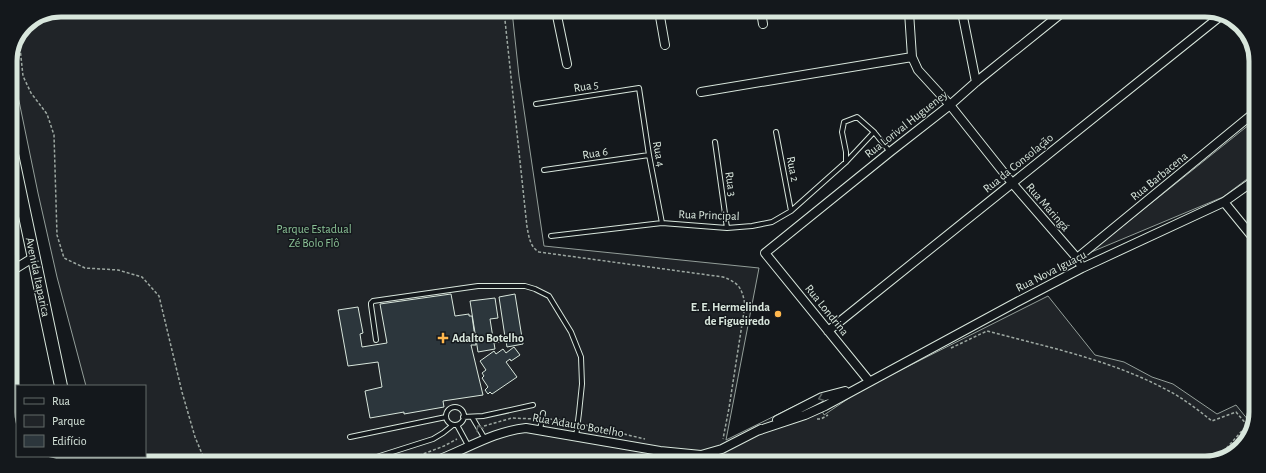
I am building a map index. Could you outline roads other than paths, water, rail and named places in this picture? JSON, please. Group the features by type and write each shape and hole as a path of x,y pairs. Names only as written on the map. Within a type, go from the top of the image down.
{"street":[{"path":"557,17 567,64"},
{"path":"660,17 665,45"},
{"path":"761,17 763,24"},
{"path":"700,92 912,57 909,17"},
{"path":"963,17 976,82"},
{"name":"Rua Lorival Hugueney","path":"765,253 950,105 1056,17"},
{"name":"Rua da Consolação","path":"828,331 1217,19"},
{"name":"Rua Maringá","path":"912,57 918,70 950,105 1012,183 1077,258 1082,268"},
{"name":"Rua Barbacena","path":"1077,258 1249,118"},
{"name":"Avenida Itaparica","path":"17,177 61,385"},
{"name":"Rua Nova Iguaçu","path":"722,449 822,397 859,387 1082,268 1224,202 1249,184"},
{"path":"1224,202 1249,233"},
{"name":"Rua Londrina","path":"765,253 869,381"},
{"path":"17,267 34,256"},
{"name":"Rua Adauto Botelho","path":"447,456 509,431 526,428 660,451 680,456"},
{"name":"Rua Adauto Botelho","path":"694,456 722,449"}],"lane":[{"name":"Rua 5","path":"536,104 639,88"},
{"name":"Rua 4","path":"639,88 649,155 662,223"},
{"path":"846,162 846,152 842,132 844,122 857,117 874,132 890,152"},
{"name":"Rua 2","path":"776,132 791,211"},
{"name":"Rua Principal","path":"551,236 662,223 727,228 752,226 772,222 791,211 846,162 874,132"},
{"name":"Rua 3","path":"715,142 727,228"},
{"name":"Rua 6","path":"544,170 649,155"},
{"path":"376,340 371,305 373,301 478,286 525,286 535,288 549,296 571,332 581,357 582,384 576,437"},
{"path":"463,417 508,411 533,405"},
{"path":"380,456 433,439 455,425 459,424 463,421 462,411 458,408 453,408 449,409 446,413 447,421 455,425 469,447"},
{"path":"540,430 542,413"},
{"path":"350,437 446,417"},
{"path":"472,417 485,440"}],"place":[{"name":"E. E. Hermelinda de Figueiredo","path":"778,314"},
{"name":"Adalto Botelho","path":"443,338"}],"park label":[{"name":"Parque Estadual Zé Bolo Flô","path":"314,236"}]}
